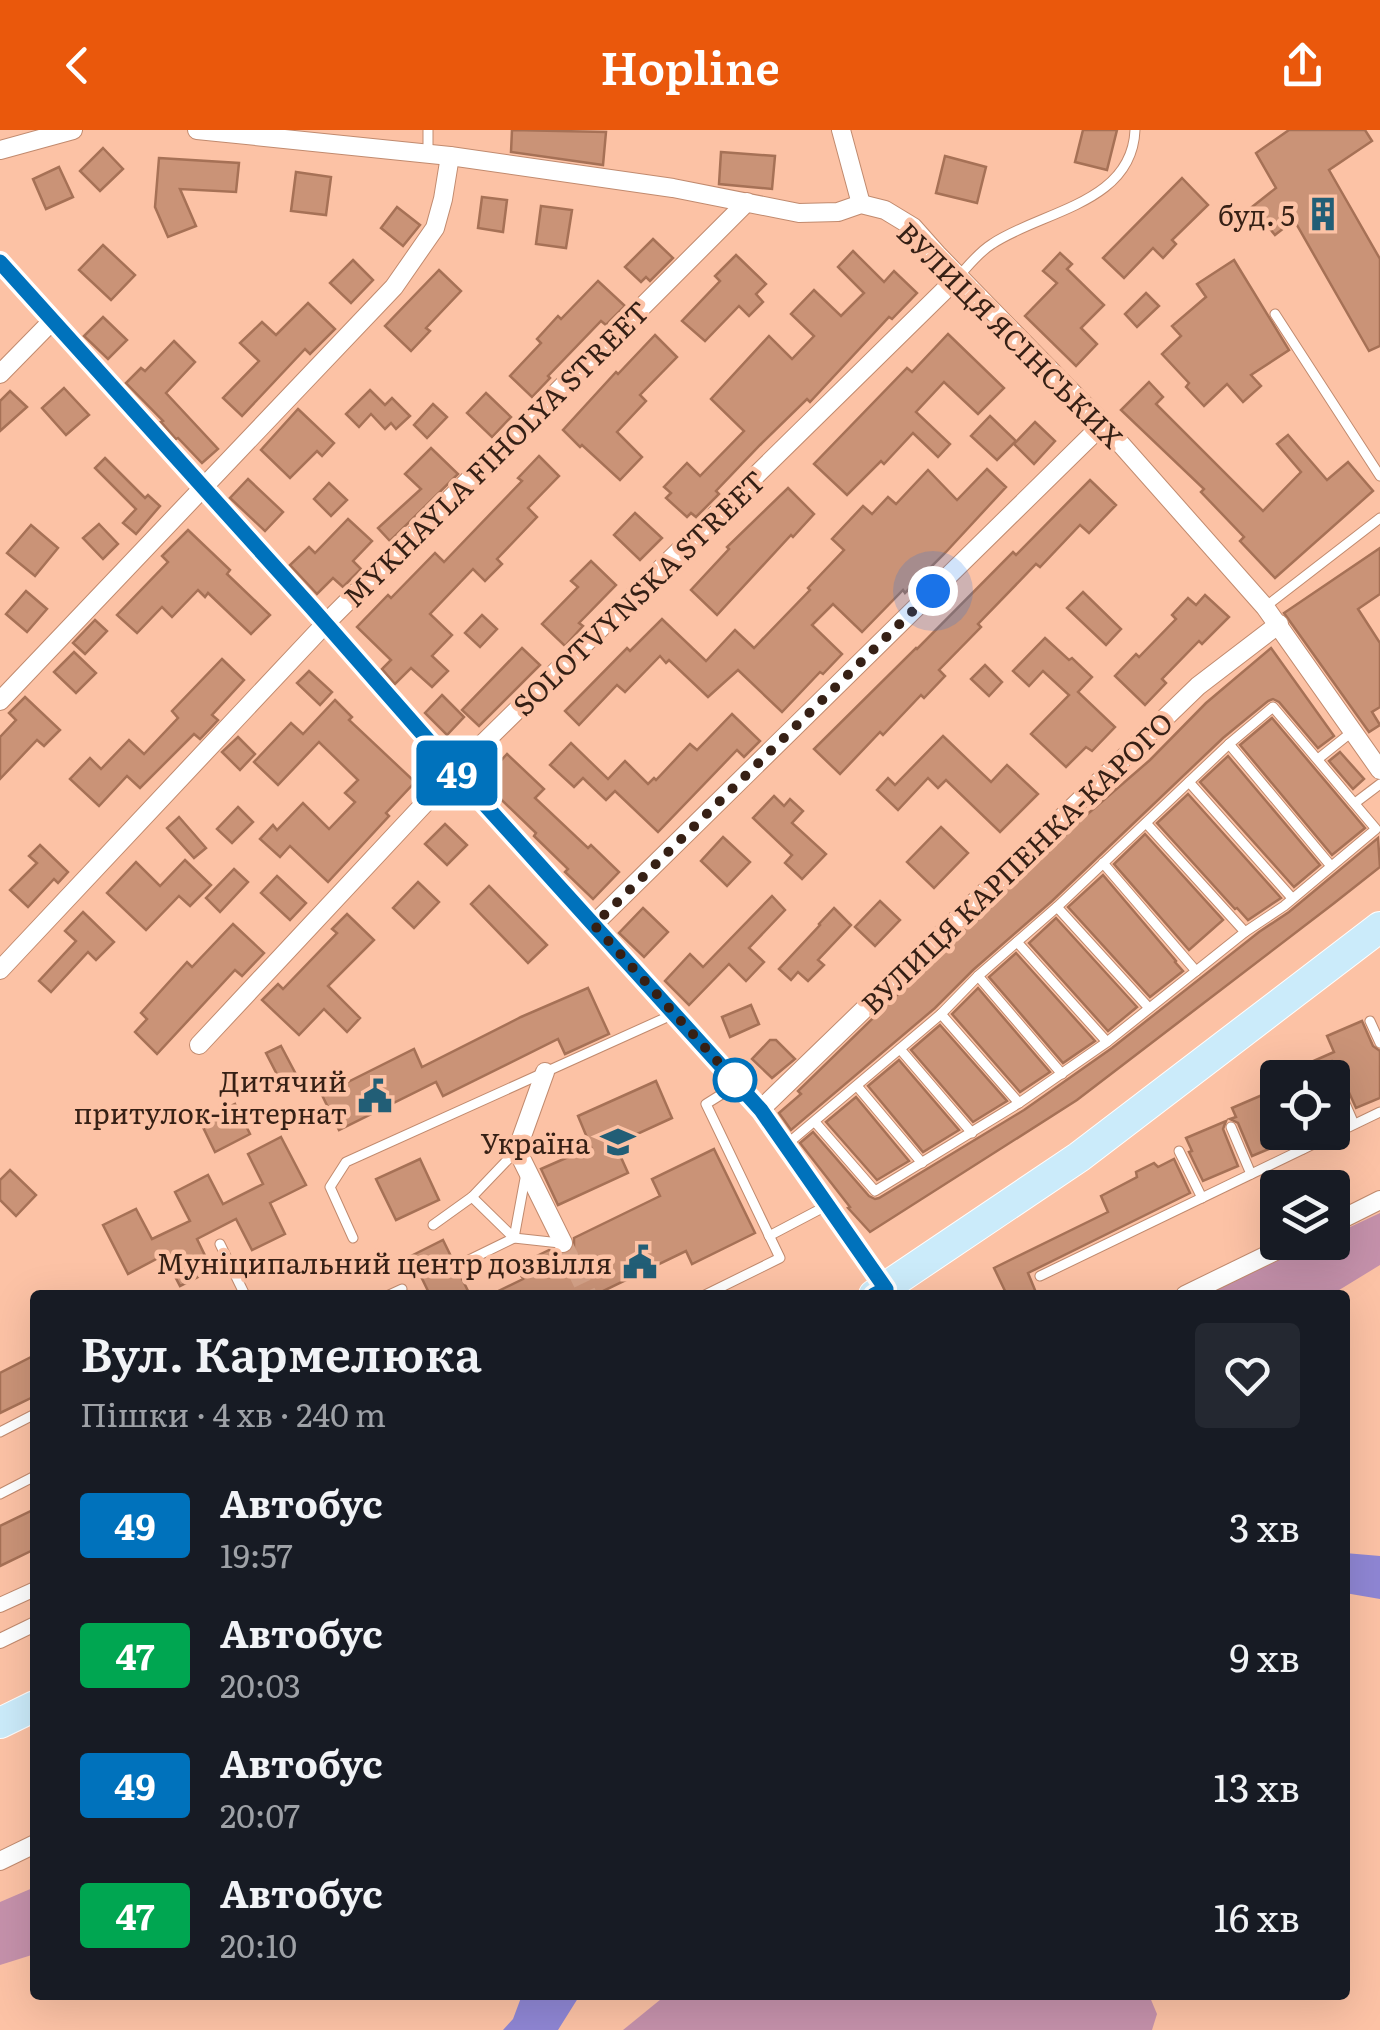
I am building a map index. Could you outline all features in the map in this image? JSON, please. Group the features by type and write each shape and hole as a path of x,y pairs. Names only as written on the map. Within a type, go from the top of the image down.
{"main road":[{"path":"883,1290 1078,1157 1380,928"},
{"path":"0,1723 30,1708"}],"street":[{"path":"0,150 73,130"},
{"path":"197,130 450,156 672,188 798,213 838,212 861,204 842,130"},
{"path":"0,701 394,287 434,228 444,198 450,156"},
{"name":"MYKHAYLA FIHOLYA STREET","path":"0,970 326,623 746,202"},
{"name":"ВУЛИЦЯ ЯСІНСЬКИХ","path":"861,204 885,210 913,227 1103,424 1279,624 1380,770"},
{"path":"0,262 761,1110 828,1205 879,1290"},
{"name":"SOLOTVYNSKA STREET","path":"199,1044 455,771 959,276"},
{"path":"0,374 53,320"},
{"path":"594,925 1103,424"},
{"name":"ВУЛИЦЯ КАРПЕНКА-КАРОГО","path":"761,1110 1198,686 1279,624"},
{"path":"545,1072 517,1150 563,1243"},
{"path":"1350,1215 1380,1200"},
{"path":"1196,1290 1260,1259"},
{"path":"0,1606 30,1591"},
{"path":"0,1641 30,1626"},
{"path":"0,1861 30,1846"}],"lane":[{"path":"428,130 428,153"},
{"path":"959,276 991,244 1102,191 1129,160 1136,130"},
{"path":"1275,314 1380,476"},
{"path":"1265,607 1380,518"},
{"path":"786,1145 941,1014 1229,744 1273,708 1376,829 1284,906 1245,932 1107,1042 1020,1103 875,1191 815,1122"},
{"path":"1318,759 1353,731"},
{"path":"1229,744 1331,866"},
{"path":"1189,782 1292,898"},
{"path":"1355,803 1380,784"},
{"path":"1146,822 1245,932"},
{"path":"1103,863 1196,971"},
{"path":"1057,907 1149,1008"},
{"path":"1017,942 1107,1042"},
{"path":"978,976 1062,1074"},
{"path":"353,1238 330,1187 346,1162 674,1014"},
{"path":"941,1014 1020,1103"},
{"path":"1370,1021 1380,1043"},
{"path":"900,1048 972,1133"},
{"path":"715,1290 780,1258 706,1104 738,1084"},
{"path":"857,1086 922,1163"},
{"path":"1350,1126 1380,1112"},
{"path":"1350,1115 1354,1124"},
{"path":"1231,1127 1251,1174"},
{"path":"433,1225 472,1197 517,1150"},
{"path":"1040,1276 1301,1150"},
{"path":"1179,1151 1202,1198"},
{"path":"514,1238 527,1170"},
{"path":"472,1197 514,1238"},
{"path":"769,1236 828,1205"},
{"path":"469,1260 514,1238 563,1243"},
{"path":"220,1244 243,1290"},
{"path":"0,1432 30,1417"},
{"path":"0,1494 30,1479"}],"shaded area":[{"path":"1380,1213 1380,1265 1339,1290 1209,1290 1277,1260 1350,1260 1350,1227"},
{"path":"1350,1553 1380,1556 1380,1599 1350,1594"},
{"path":"30,1889 30,1956 0,1965 0,1902"},
{"path":"520,2000 577,2000 558,2030 503,2030 513,2019"},
{"path":"660,2000 1151,2000 1157,2014 1152,2030 623,2030"}],"building":[{"path":"512,130 606,132 603,165 511,152"},
{"path":"1083,130 1117,130 1107,170 1075,162"},
{"name":"буд. 5","path":"1289,130 1365,130 1372,141 1329,170 1380,259 1380,346 1369,351 1294,220 1275,235 1252,207 1276,188 1256,153"},
{"path":"103,148 123,169 100,191 80,171"},
{"path":"721,152 775,156 772,189 719,184"},
{"path":"945,156 986,167 977,203 936,193"},
{"path":"159,158 239,163 236,192 180,189 196,226 168,237 155,207"},
{"path":"59,167 73,197 46,209 33,179"},
{"path":"296,172 331,177 326,215 291,211"},
{"path":"1182,178 1208,205 1172,240 1176,244 1163,258 1153,248 1124,278 1103,258"},
{"path":"482,197 507,200 503,232 478,228"},
{"path":"541,206 572,210 566,248 536,244"},
{"path":"397,207 420,225 403,246 381,228"},
{"path":"653,239 673,258 650,281 646,277 641,282 625,267"},
{"path":"103,245 135,275 111,300 79,270"},
{"path":"853,251 884,282 894,271 917,293 892,319 889,317 810,402 807,399 760,445 696,517 691,513 687,517 666,498 671,493 664,487 687,463 700,476 744,431 711,399 769,336 792,359 814,336 791,314 814,290 841,316 864,293 838,267"},
{"path":"1060,253 1072,264 1067,269 1104,305 1081,328 1097,344 1076,366 1025,316 1057,283 1043,271"},
{"path":"736,255 766,284 756,294 763,302 749,316 739,306 705,341 682,321 720,281 715,276"},
{"path":"353,260 373,280 351,303 330,283"},
{"path":"1234,260 1289,350 1251,375 1261,386 1243,402 1227,384 1204,406 1162,354 1181,336 1172,326 1206,297 1197,284"},
{"path":"439,270 461,291 426,328 430,331 411,351 385,326"},
{"path":"598,281 625,306 606,325 601,321 532,397 510,376 541,343 537,339 558,316 561,319"},
{"path":"1146,293 1159,306 1137,327 1125,314"},
{"path":"308,303 335,329 310,354 305,349 242,416 223,398 259,361 240,343 262,322 276,335"},
{"path":"103,317 127,340 108,359 84,336"},
{"path":"948,334 1004,388 978,414 944,382 916,412 950,444 938,457 913,433 847,495 814,464 907,368 912,372"},
{"path":"655,335 677,357 640,395 646,401 617,432 642,457 620,480 563,430"},
{"path":"174,341 195,362 166,393 218,449 202,463 126,383 141,368 145,371"},
{"path":"1149,382 1163,397 1156,404 1263,511 1301,472 1277,444 1288,435 1327,480 1348,462 1373,491 1275,578 1240,541 1244,537 1201,492 1204,489 1121,410"},
{"path":"64,388 89,415 66,435 42,408"},
{"path":"370,390 385,405 392,398 410,416 396,429 391,423 385,429 371,414 359,427 346,414"},
{"path":"10,391 27,407 0,431 0,401"},
{"path":"486,393 511,417 492,437 467,413"},
{"path":"433,404 447,417 427,438 414,425"},
{"path":"298,409 334,443 322,456 317,451 290,478 261,450"},
{"path":"990,416 1016,441 997,460 971,436"},
{"path":"1035,422 1055,441 1034,464 1014,444"},
{"path":"431,448 458,474 390,541 378,528 421,489 405,474"},
{"path":"539,456 559,476 528,508 537,517 497,559 502,564 485,581 473,569 430,614 452,635 432,656 448,671 432,687 411,668 395,684 382,669 391,660 357,627 435,553 444,562 522,481 518,478"},
{"path":"105,458 145,498 148,495 160,506 136,534 123,523 136,509 95,468"},
{"path":"987,469 1006,487 946,552 862,632 833,604 812,625 842,654 782,712 738,670 708,697 660,656 625,692 617,685 579,725 565,711 627,648 630,651 662,619 706,661 735,630 754,648 844,550 832,539 863,506 872,514 888,497 896,504 928,470 957,500"},
{"path":"248,479 283,512 265,531 230,498"},
{"path":"1090,480 1116,505 1089,533 1080,525 1040,567 1036,564 939,670 945,676 883,735 880,732 840,774 814,749"},
{"path":"329,483 347,500 331,516 314,499"},
{"path":"788,488 814,514 717,615 691,590 727,547"},
{"path":"635,513 662,538 640,560 614,535"},
{"path":"348,519 372,541 353,561 361,569 343,587 333,578 317,594 290,565 309,547 315,553"},
{"path":"99,524 118,544 103,559 83,538"},
{"path":"31,525 58,548 35,576 7,553"},
{"path":"188,530 270,615 251,634 208,593 205,597 198,590 172,617 162,607 137,633 117,615 168,562 162,556"},
{"path":"1380,548 1380,594 1358,609 1380,643 1380,707 1372,712 1380,725 1369,732 1284,613"},
{"path":"591,561 616,585 579,623 583,626 565,646 542,624 578,587 571,581"},
{"path":"26,591 47,609 27,632 6,614"},
{"path":"1083,592 1121,629 1106,645 1067,608"},
{"path":"1205,595 1229,617 1162,679 1166,683 1145,705 1115,676 1176,619 1172,615 1188,598 1196,605"},
{"path":"482,615 497,629 480,647 465,633"},
{"path":"95,620 107,631 85,654 73,643"},
{"path":"1045,638 1092,677 1078,692 1115,727 1092,751 1086,747 1066,767 1031,734 1069,695 1043,671 1029,686 1013,671"},
{"path":"522,648 540,665 479,726 462,710"},
{"path":"1271,648 1334,736 1318,748 1279,702 1268,701 1223,738 935,1008 791,1130 779,1113 801,1094 798,1091 1046,850"},
{"path":"74,652 96,673 76,693 54,672"},
{"path":"222,659 244,680 212,715 218,720 200,739 194,734 140,788 127,776 99,806 70,779 90,758 101,769 129,740 144,754 178,718 172,711"},
{"path":"985,665 1002,682 989,696 971,679"},
{"path":"309,671 332,692 320,705 297,683"},
{"path":"442,695 464,717 447,735 425,713"},
{"path":"25,697 60,730 44,746 37,740 0,779 0,737 16,720 9,713"},
{"path":"335,700 352,717 349,720 415,782 328,882 290,846 280,857 260,839 273,825 277,830 303,803 329,829 355,802 345,793 358,780 319,742 278,785 254,762 291,723 303,734"},
{"path":"732,714 760,741 744,757 737,750 658,832 615,791 606,800 583,778 574,787 550,765 571,743 608,779 625,761 648,784 690,744 697,750"},
{"path":"1272,718 1365,828 1332,855 1240,745"},
{"path":"943,736 991,782 1007,765 1038,794 1000,832 946,780 938,788 928,778 898,810 877,790 888,778 895,785"},
{"path":"238,737 255,754 240,770 222,752"},
{"path":"1340,752 1364,779 1353,789 1329,761"},
{"path":"507,754 544,789 535,798 619,872 593,899 565,872 568,869 534,836 536,833 482,781"},
{"path":"1228,756 1320,865 1294,887 1200,782"},
{"path":"1188,794 1281,898 1248,920 1157,823"},
{"path":"774,796 784,806 790,799 803,811 792,823 826,854 802,879 785,863 792,855 753,818"},
{"path":"238,807 253,822 232,843 217,829"},
{"path":"179,817 206,848 194,858 167,828"},
{"path":"445,824 467,845 447,865 425,844"},
{"path":"941,827 968,853 934,888 907,862"},
{"path":"1145,834 1223,920 1189,950 1114,864"},
{"path":"723,837 750,862 727,886 701,861"},
{"path":"1378,838 1380,867 1333,904 1077,1100 870,1232 800,1143 813,1132 869,1196 879,1198 1024,1110 1112,1048"},
{"path":"40,845 68,872 58,883 54,879 28,907 10,890 37,863 29,856"},
{"path":"185,860 211,885 190,906 179,896 146,930 107,893 136,862 160,886"},
{"path":"234,869 248,882 220,912 206,898"},
{"path":"1103,875 1183,971 1150,997 1068,907"},
{"path":"277,876 306,903 290,920 261,893"},
{"path":"418,882 439,902 414,928 393,908"},
{"path":"489,886 547,945 528,963 471,904"},
{"path":"772,896 785,910 749,948 764,962 746,981 729,964 689,1005 665,981 690,954 703,967"},
{"path":"880,901 900,920 875,946 855,927"},
{"path":"643,908 668,932 644,957 619,933"},
{"path":"834,908 851,925 818,960 824,965 808,981 798,972 791,980 779,969"},
{"path":"83,912 114,942 96,960 88,952 51,992 39,981 76,941 65,931"},
{"path":"347,914 374,940 328,986 360,1018 347,1032 324,1009 299,1035 262,1000 278,984 283,989 337,933 332,929"},
{"path":"1056,918 1137,1007 1108,1031 1029,943"},
{"path":"233,924 264,953 242,976 235,970 157,1054 135,1032 147,1019 141,1013 187,962 192,967"},
{"path":"1016,953 1095,1041 1063,1063 989,977"},
{"path":"588,988 609,1034 565,1054 558,1039 443,1096 436,1082 339,1130 322,1095 414,1049 422,1067"},
{"path":"978,988 1050,1072 1020,1092 952,1014"},
{"path":"751,1005 759,1024 730,1037 722,1017"},
{"path":"1362,1021 1373,1046 1380,1051 1380,1098 1356,1108 1350,1095 1350,1060 1316,1060 1334,1052 1327,1036"},
{"path":"940,1025 1007,1101 973,1122 911,1050"},
{"path":"770,1040 776,1040 795,1059 772,1078 752,1059"},
{"path":"281,1046 299,1080 284,1088 266,1053"},
{"path":"899,1060 959,1130 923,1152 868,1086"},
{"path":"656,1081 672,1118 615,1144 628,1173 558,1205 541,1169 591,1147 578,1116"},
{"path":"1260,1096 1260,1150 1266,1150 1252,1156 1238,1123 1230,1119 1236,1117 1232,1108"},
{"path":"856,1097 909,1161 877,1180 826,1122"},
{"path":"235,1104 250,1134 215,1152 200,1121"},
{"path":"1226,1121 1223,1129 1238,1166 1203,1181 1186,1138"},
{"path":"281,1137 306,1185 270,1203 285,1234 252,1250 236,1219 197,1239 212,1270 180,1286 164,1255 128,1274 103,1225 136,1209 152,1239 190,1221 175,1192 208,1175 223,1204 263,1184 248,1154"},
{"path":"714,1149 755,1233 692,1264 686,1251 605,1290 500,1290 523,1279 516,1266 549,1250 568,1255 574,1249 574,1238 660,1196 652,1179"},
{"path":"420,1159 439,1200 396,1220 376,1179"},
{"path":"1174,1159 1190,1193 1028,1273 1035,1290 1005,1290 994,1268 1108,1212 1101,1196 1137,1177 1136,1172 1154,1163 1158,1167"},
{"path":"10,1170 36,1195 16,1216 0,1200 0,1180"},
{"path":"443,1240 468,1290 428,1290 411,1256"},
{"path":"30,1358 30,1398 0,1413 0,1373"},
{"path":"30,1511 30,1551 0,1566 0,1526"}],"tunnel":[{"path":"563,1243 586,1290"}],"bus line":[{"name":"49","path":"0,262 761,1110 884,1290"}],"place":[{"name":"буд. 5","path":"1323,214"},
{"name":"Дитячий притулок-інтернат","path":"375,1096"},
{"name":"Україна","path":"618,1142"},
{"name":"Муніципальний центр дозвілля","path":"640,1262"}],"route":[{"path":"735,1080 738,1084 594,925 933,591"}]}
